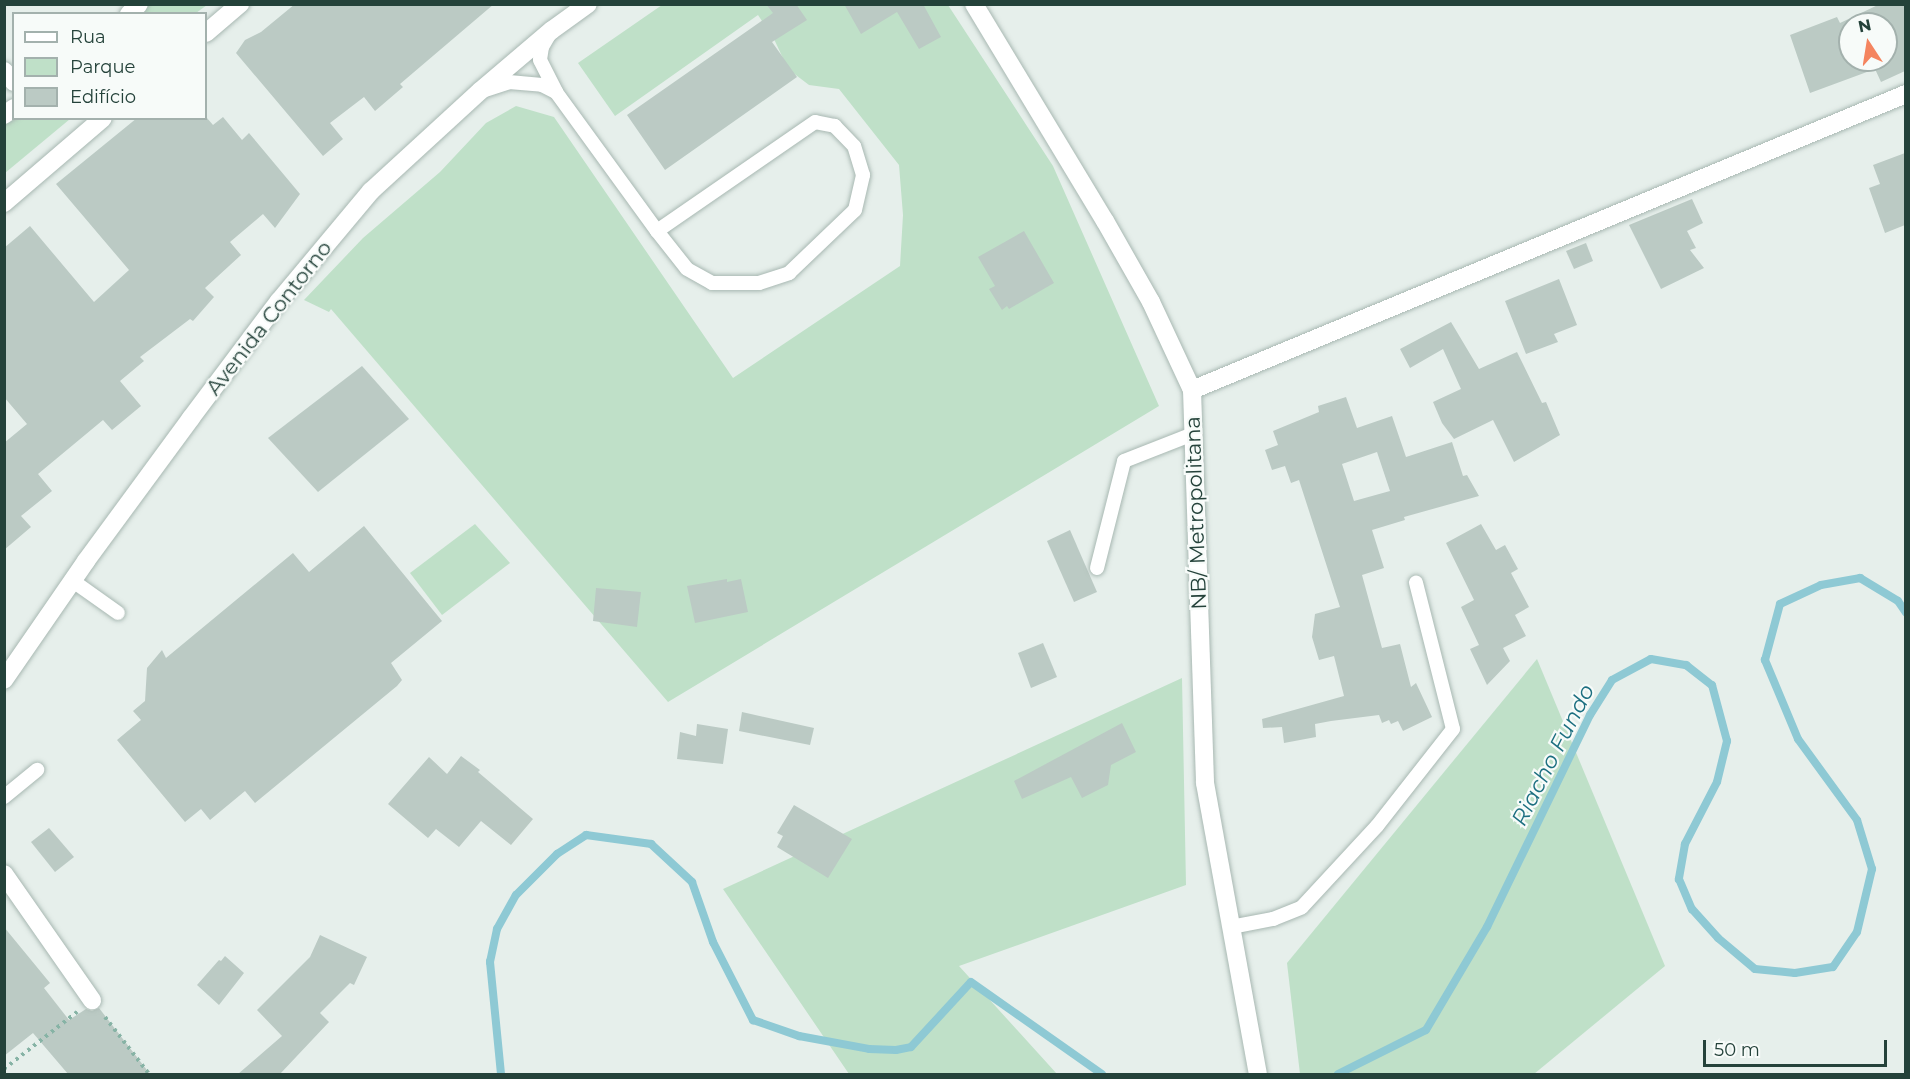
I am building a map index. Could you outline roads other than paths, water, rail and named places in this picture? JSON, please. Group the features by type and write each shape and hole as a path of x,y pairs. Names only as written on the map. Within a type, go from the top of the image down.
{"street":[{"path":"207,32 240,4"},
{"name":"Avenida Contorno","path":"4,680 73,581 287,291 370,191 480,91 552,30 588,4"},
{"name":"NB/ Metropolitana","path":"974,4 1111,231 1151,302 1192,390 1205,783 1258,1074"},
{"path":"1192,390 1905,94"},
{"path":"4,204 101,120"},
{"path":"4,874 92,1000"}],"lane":[{"path":"552,30 542,47 540,60 556,92 657,231 687,269 712,283 759,284 789,273 855,210 863,175 854,146 835,126 815,122 657,231"},
{"path":"480,91 509,82 542,86 556,92"},
{"path":"1097,568 1124,461 1193,434"},
{"path":"73,581 118,613"},
{"path":"1231,927 1273,919 1302,908 1377,826 1453,729 1416,583"},
{"path":"4,797 37,770"}],"waterway":[{"name":"Riacho Fundo","path":"1338,1074 1426,1030 1487,927 1590,715 1612,680 1651,659 1686,665 1712,685 1727,741 1717,782 1685,844 1679,879 1692,909 1718,938 1755,969 1795,973 1833,967 1857,932 1872,869 1857,820 1798,739 1765,660 1780,604 1821,585 1860,578 1898,601 1906,613"},
{"name":"Riacho Fundo","path":"501,1074 490,962 497,929 516,895 557,854 586,835 651,844 692,882 713,942 753,1020 799,1036 869,1049 896,1050 911,1047 971,982 1102,1074"}]}
